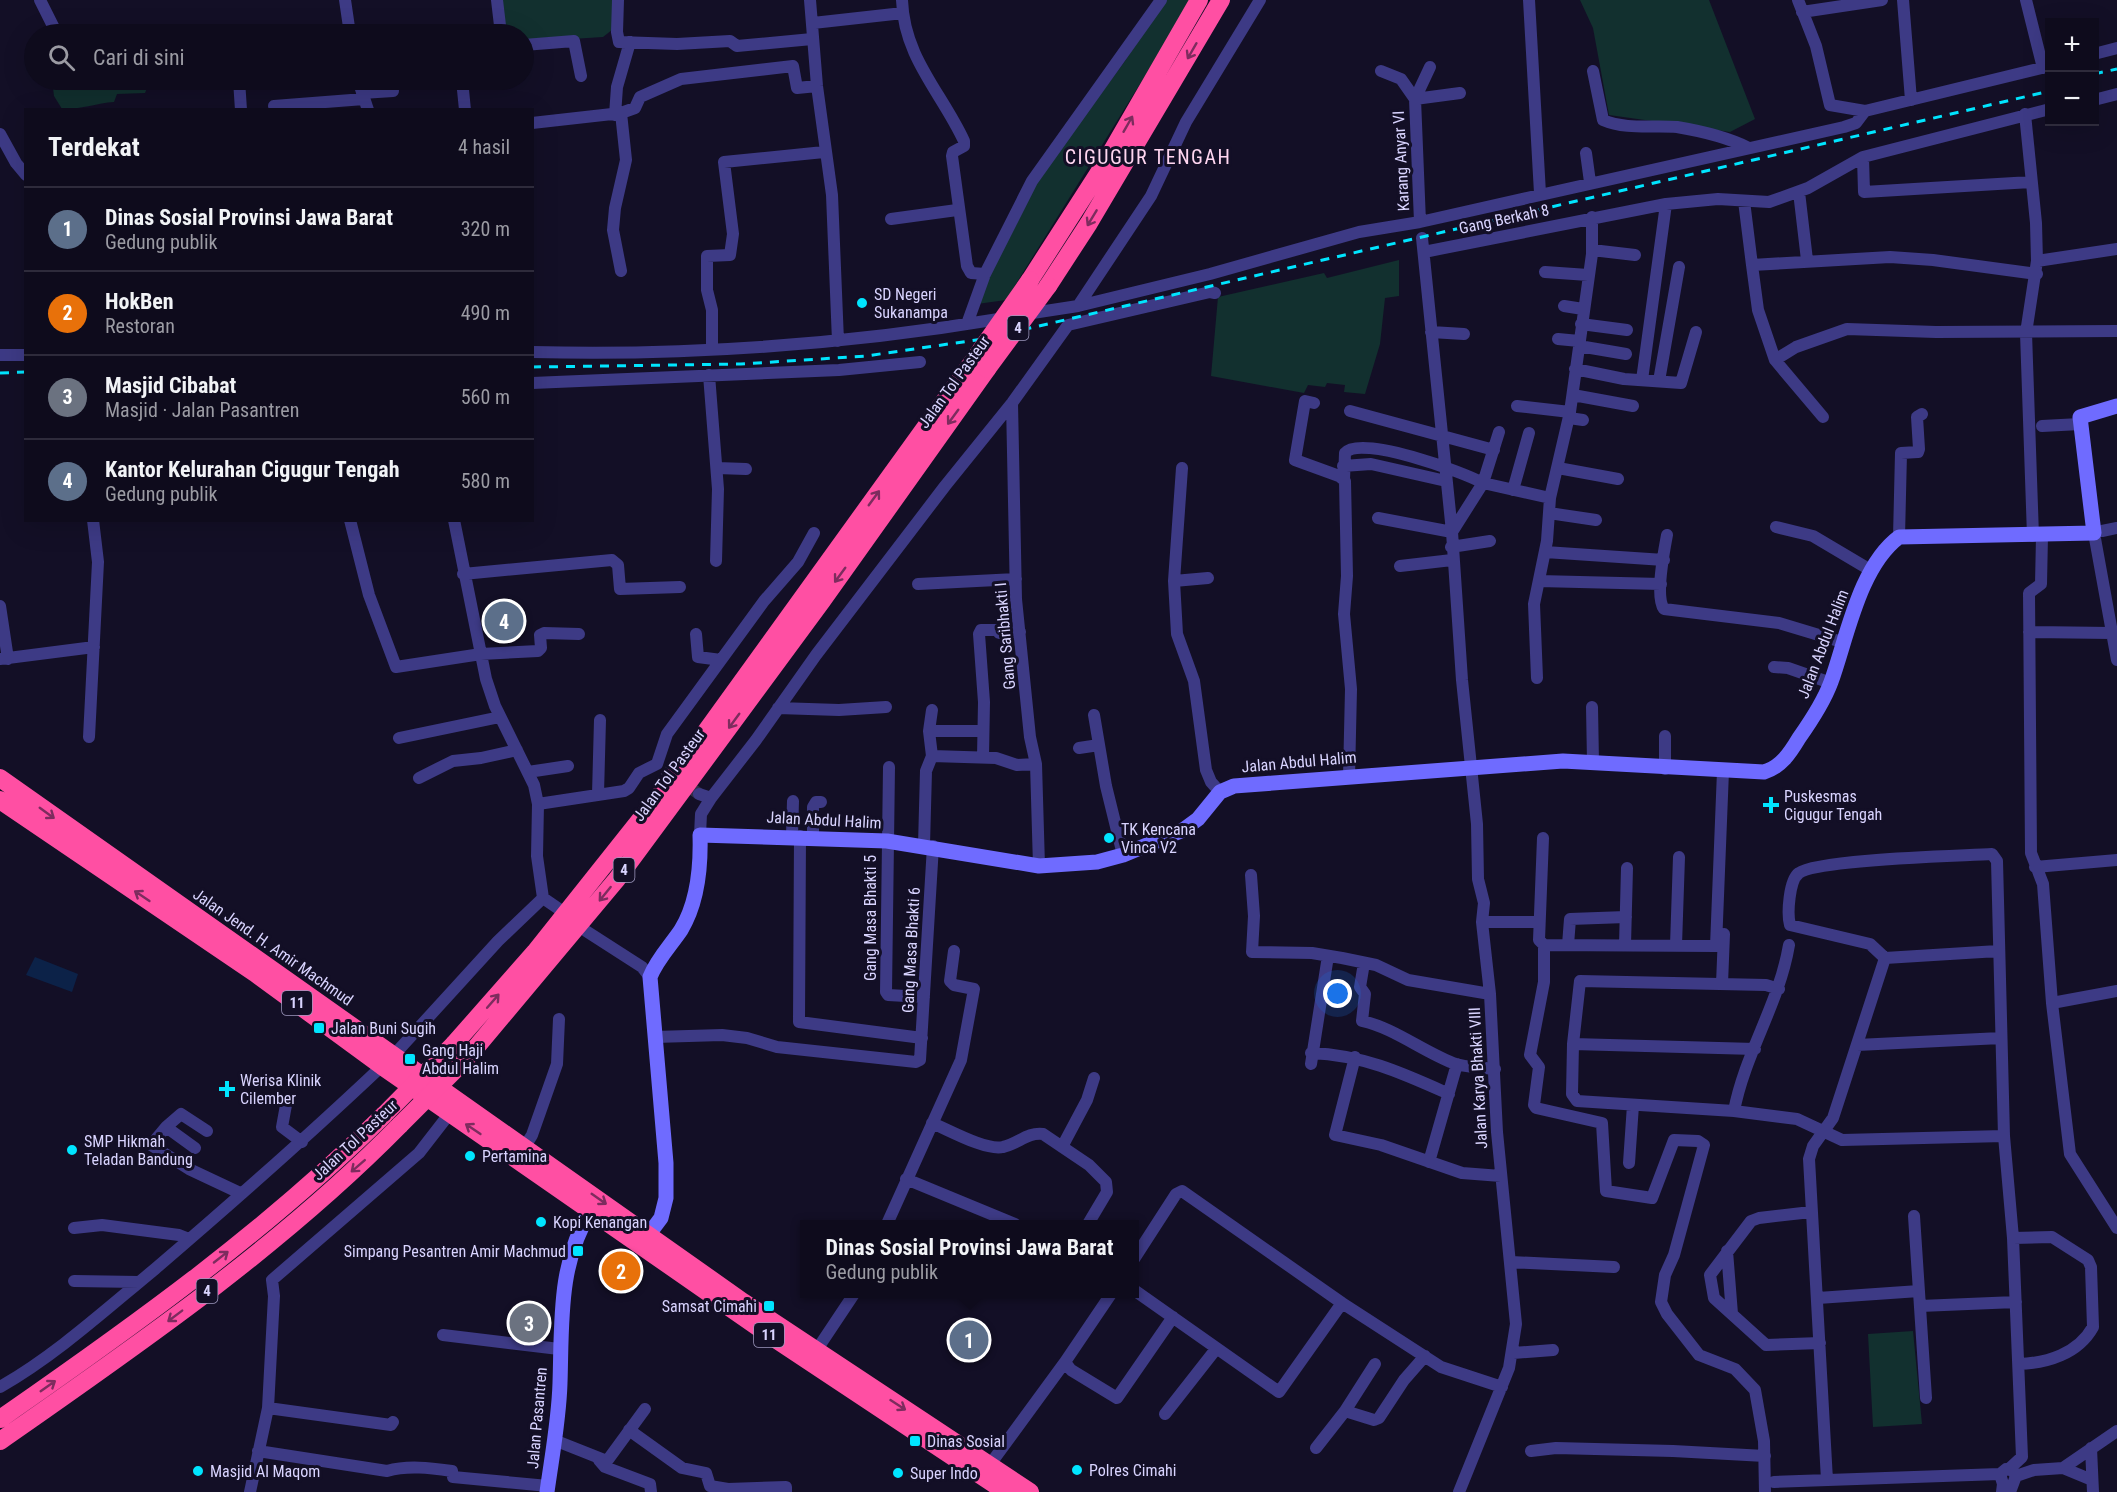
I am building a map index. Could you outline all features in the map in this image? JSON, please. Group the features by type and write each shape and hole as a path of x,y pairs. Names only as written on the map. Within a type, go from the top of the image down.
{"highway":[{"name":"Jalan Tol Pasteur","path":"980,365 1030,280 1105,163 1199,0"},
{"name":"Jalan Tol Pasteur","path":"0,1441 102,1370 238,1267 370,1156 468,1057 617,879 761,669 980,365 1048,286 1089,223 1221,0"},
{"name":"Jalan Tol Pasteur","path":"0,1419 89,1357 269,1220 305,1190 384,1115 454,1044 536,952 761,669"},
{"name":"Jalan Jend. H. Amir Machmud","path":"1,783 388,1061 450,1113 768,1335 985,1471 1030,1492"},
{"name":"Jalan Jend. H. Amir Machmud","path":"0,800 388,1061 527,1142 649,1234 985,1471 1006,1492"}],"street":[{"path":"40,0 52,24"},
{"path":"345,0 349,24"},
{"path":"497,0 500,24"},
{"path":"618,0 617,40 677,44 730,41 737,46 812,39"},
{"path":"810,0 824,152 832,195 838,341"},
{"path":"902,0 903,13 920,68 964,141 964,146 953,152 951,156 957,210 967,266 971,273 985,274"},
{"path":"967,324 985,274 1032,181 1161,0"},
{"path":"1078,306 1151,196 1186,122 1260,0"},
{"path":"1529,0 1540,193"},
{"path":"1882,0 1800,6 1816,46 1830,105 1865,111 2045,67"},
{"path":"1903,0 1911,100"},
{"path":"2026,0 2045,64"},
{"path":"813,23 903,13"},
{"path":"534,44 574,41 581,76"},
{"path":"621,271 613,230 615,208 626,160 618,114 617,87 630,42"},
{"path":"2099,53 2117,48"},
{"path":"534,123 618,114 635,108 640,97 681,79 793,66 796,88 817,86"},
{"path":"1415,99 1430,67"},
{"path":"1381,71 1401,79 1415,99"},
{"path":"1593,71 1603,120 1645,127 1677,128 1734,141 1749,148"},
{"path":"240,90 241,108"},
{"path":"463,90 465,108"},
{"path":"274,106 365,101 393,91"},
{"path":"1415,99 1460,93"},
{"path":"2099,98 2117,94"},
{"name":"Karang Anyar VI","path":"1415,99 1420,222"},
{"path":"534,352 712,349 838,341 1078,306 1210,274 1359,231 1420,222 1540,193 1844,127 1856,123 1865,111"},
{"name":"Gang Berkah 8","path":"1424,252 1666,204 1718,199 1769,202 1798,192 1863,157 2045,111"},
{"path":"2025,114 2037,261 2037,274 2026,333 2037,536 2042,584 2030,593 2029,812 2031,853 2043,884 2052,1003 2070,1154 2117,1228"},
{"path":"0,134 24,172"},
{"path":"712,349 707,256 730,255 732,249 730,196 724,162 824,152"},
{"path":"1586,153 1590,182"},
{"path":"1863,157 1864,197 2031,182"},
{"path":"1798,192 1807,260"},
{"path":"1744,201 1758,310 1775,360 1823,417"},
{"path":"1642,380 1666,204"},
{"path":"891,219 957,210"},
{"path":"1537,678 1538,654 1533,620 1545,552 1550,498 1573,395 1592,250 1592,217"},
{"name":"Jalan Karya Bhakti VIII","path":"1422,238 1452,532 1452,560 1469,766 1477,824 1478,879 1484,903 1482,921 1490,994 1501,1176 1516,1324 1513,1353 1502,1388 1459,1492"},
{"path":"2037,261 2117,249"},
{"path":"1592,250 1635,255"},
{"path":"1752,265 1807,260 1917,258 2037,274"},
{"path":"1659,381 1678,267"},
{"path":"1545,272 1588,275"},
{"path":"649,1234 661,1218 666,1198 666,1163 650,977 654,966 682,928 691,906 700,869 701,814 705,796 778,708 945,486 1012,403 1068,325 1210,291 1215,293"},
{"path":"1564,306 1583,309"},
{"path":"1581,324 1627,330"},
{"path":"1775,360 1796,347 1847,329 2026,333 2117,331"},
{"path":"1431,332 1464,334"},
{"path":"1575,369 1642,380 1683,382 1696,332"},
{"path":"1558,339 1626,354"},
{"path":"0,355 24,355"},
{"path":"534,383 839,370 920,362"},
{"path":"709,375 717,468 716,561"},
{"path":"1573,395 1633,406"},
{"path":"1314,403 1305,401 1295,460 1344,480"},
{"name":"Gang Saribhakti I","path":"1012,403 1016,579 1030,737 1036,764 1039,866"},
{"path":"1517,406 1570,415 1583,420"},
{"path":"2117,406 2083,415 2080,424 2117,660"},
{"path":"1350,411 1494,450"},
{"path":"1922,414 1917,417 1918,452 1901,453 1899,537 2037,536 2098,532 2117,528"},
{"path":"2042,426 2080,424"},
{"path":"1378,518 1452,532 1483,483 1499,432"},
{"path":"1513,490 1529,433"},
{"path":"1349,777 1351,689 1344,614 1347,565 1344,466 1347,450 1376,449 1445,466 1483,483 1550,498"},
{"path":"1344,466 1371,464 1446,481"},
{"path":"717,468 746,469"},
{"path":"1182,468 1174,581 1177,634 1194,681 1206,770 1210,782 1220,792"},
{"path":"1558,468 1618,479"},
{"path":"1549,513 1596,520"},
{"path":"89,736 98,562 93,522"},
{"path":"351,522 369,595 396,667 481,654 539,650 542,633 579,634"},
{"path":"454,522 486,679 500,717 528,772 538,804 537,856 543,897 559,909"},
{"path":"1776,527 1812,536 1872,571"},
{"path":"538,804 624,791 629,788 639,773 660,766 668,735 765,601 798,562 814,533"},
{"path":"1667,535 1661,584 1661,603 1664,609 1779,623 1842,642"},
{"name":"Jalan Abdul Halim","path":"700,835 802,836 887,841 929,846 1039,866 1097,862 1123,855 1191,825 1220,792 1234,786 1248,784 1526,762 1593,762 1727,777 1764,772 1779,764 1803,732 1831,683 1842,642 1872,571 1891,543 1899,537"},
{"path":"1452,547 1490,542"},
{"path":"1545,552 1664,560"},
{"path":"463,574 612,560 618,565 620,589 680,587"},
{"path":"1400,566 1452,560"},
{"path":"1174,581 1208,578"},
{"path":"918,584 1016,579"},
{"path":"1539,580 1661,584"},
{"path":"0,606 4,659 94,647"},
{"path":"983,757 979,634 985,630 998,630 999,633 1020,632"},
{"path":"2029,632 2112,633"},
{"path":"696,634 698,657 721,660"},
{"path":"1774,667 1788,668 1831,683"},
{"path":"778,708 839,710 885,707"},
{"path":"1592,707 1593,762"},
{"name":"Gang Masa Bhakti 6","path":"655,1037 722,1035 747,1038 777,1047 857,1056 916,1062 922,1056 929,846 927,771 932,756 929,731 932,710"},
{"path":"1094,716 1123,855"},
{"path":"399,738 500,717"},
{"path":"598,794 600,720"},
{"path":"929,731 983,731"},
{"path":"1665,736 1665,769"},
{"path":"1079,748 1099,745"},
{"path":"419,778 453,761 517,750"},
{"path":"932,756 983,757 1005,759 1017,765 1036,764"},
{"path":"528,772 568,766"},
{"path":"887,841 889,767"},
{"path":"1543,838 1539,940 1544,945 1708,947 1717,944 1727,777"},
{"path":"1722,984 1727,777"},
{"path":"793,801 802,836 799,1022 922,1038"},
{"path":"802,836 813,807 816,802 821,802"},
{"name":"Gang Masa Bhakti 5","path":"887,841 886,992 888,995 924,997"},
{"path":"1998,951 1885,958 1870,944 1790,925 1788,919 1795,876 1801,871 1838,864 1992,854 1996,861 2004,1136 2013,1238 2022,1456 2027,1466 2034,1470"},
{"path":"1676,945 1679,857"},
{"path":"2035,867 2117,860"},
{"path":"1625,945 1627,868"},
{"path":"1251,875 1254,916 1252,952 1328,956 1376,965 1408,980 1490,994"},
{"path":"0,1388 30,1369 139,1282 302,1142 388,1061 498,941 543,897"},
{"path":"1568,945 1570,919 1626,917"},
{"path":"1482,921 1539,922"},
{"path":"586,931 642,967 650,977"},
{"path":"1544,945 1544,982 1530,1055 1539,1067 1535,1108 1602,1123 1606,1191 1652,1198 1674,1140 1698,1141 1704,1145 1703,1157 1663,1285 1662,1308 1699,1355 1735,1369 1755,1390 1765,1456 1765,1492"},
{"path":"1734,1111 1739,1083 1779,989 1789,945"},
{"path":"889,1220 962,1060 974,989 954,985 950,981 954,951"},
{"path":"1328,956 1311,1058 1355,1057 1396,1071 1449,1094"},
{"path":"1827,1480 1809,1159 1813,1146 1833,1118 1885,958"},
{"path":"1364,963 1360,987 1365,994 1362,1021 1375,1024 1414,1046 1456,1065 1495,1069"},
{"path":"1779,989 1766,985 1585,980 1578,986 1573,1044 1572,1094 1574,1098 1577,1101 1734,1111 1797,1119 1842,1140 2004,1136"},
{"path":"2052,1003 2117,991"},
{"path":"527,1142 557,1064 559,1018"},
{"path":"1857,1046 2001,1038"},
{"path":"1573,1044 1755,1049"},
{"path":"1355,1057 1335,1135 1381,1145 1462,1173 1501,1176"},
{"path":"1429,1162 1456,1065"},
{"path":"1062,1147 1087,1100 1094,1078"},
{"path":"286,1105 282,1127 302,1142"},
{"path":"1629,1163 1633,1105"},
{"path":"250,1492 268,1408 274,1296 272,1280 418,1153 450,1113"},
{"path":"207,1131 181,1114 151,1144 154,1148 240,1193"},
{"path":"932,1123 991,1147 1007,1146 1036,1133 1043,1134 1103,1177 1108,1186 1090,1220"},
{"path":"166,1127 195,1148"},
{"path":"906,1179 1005,1220"},
{"path":"1139,1251 1176,1194 1182,1191 1342,1303 1441,1367 1502,1388"},
{"name":"Jalan Pasantren","path":"548,1489 560,1381 561,1310 572,1251 581,1226 591,1210"},
{"path":"1811,1212 1751,1221 1710,1275 1714,1298 1766,1345 1820,1343"},
{"path":"1914,1216 1926,1398"},
{"path":"74,1228 102,1225 179,1235 189,1239"},
{"path":"2013,1238 2045,1236 2059,1239 2083,1255 2091,1267 2093,1327 2089,1334 2061,1356 2042,1362 2019,1364"},
{"path":"1727,1251 1732,1314"},
{"path":"1510,1262 1614,1268"},
{"path":"74,1281 139,1282"},
{"path":"1818,1298 1919,1291"},
{"path":"1139,1293 1279,1392 1342,1303"},
{"path":"816,1351 851,1298"},
{"path":"985,1471 1065,1362 1108,1298"},
{"path":"1920,1306 2016,1302"},
{"path":"1065,1362 1071,1370 1117,1398 1173,1317"},
{"path":"443,1335 559,1348"},
{"path":"1165,1414 1216,1349"},
{"path":"1513,1353 1552,1350"},
{"path":"1345,1411 1374,1420 1379,1418 1425,1356"},
{"path":"1316,1448 1345,1411 1375,1364"},
{"path":"268,1408 391,1425 393,1422"},
{"path":"554,1440 598,1459 608,1460 645,1409"},
{"path":"629,1430 682,1468 706,1473 710,1486 786,1487 786,1492"},
{"path":"1774,1482 1827,1480 2007,1482 2034,1470 2062,1468 2117,1431"},
{"path":"1531,1451 1556,1448 1765,1456"},
{"path":"2091,1448 2093,1486"},
{"path":"258,1451 387,1471 401,1466 452,1471 453,1477 548,1489"},
{"path":"2007,1482 2022,1456"},
{"path":"598,1459 605,1467 650,1484 651,1492"},
{"path":"2062,1468 2093,1486"}],"green space":[{"path":"500,0 616,0 617,26 603,37 534,41 534,24 504,24"},
{"path":"1165,0 1192,0 1006,300 977,304 991,267 1040,177 1125,61"},
{"path":"1580,0 1709,0 1755,119 1730,132 1609,115 1593,28"},
{"path":"53,90 146,90 145,93 117,94 114,102 76,108 61,108"},
{"path":"1399,260 1399,296 1385,298 1380,344 1365,394 1344,392 1345,385 1327,383 1325,387 1308,385 1304,393 1211,376 1218,297 1324,273 1327,278"},
{"path":"1913,1331 1922,1424 1873,1427 1868,1334"}],"water":[{"path":"35,957 78,974 72,992 26,975"}],"tunnel":[{"path":"664,769 699,794"}],"railway":[{"path":"2099,73 2117,69"},
{"path":"534,367 741,364 866,356 983,339 2045,92"},
{"path":"0,373 24,372"}],"place":[{"name":"SD Negeri Sukanampa","path":"862,303"},
{"name":"Kantor Kelurahan Cigugur Tengah","path":"504,621"},
{"name":"Puskesmas Cigugur Tengah","path":"1771,805"},
{"name":"TK Kencana Vinca V2","path":"1109,838"},
{"name":"Jalan Buni Sugih","path":"319,1028"},
{"name":"Gang Haji Abdul Halim","path":"410,1059"},
{"name":"Werisa Klinik Cilember","path":"227,1089"},
{"name":"SMP Hikmah Teladan Bandung","path":"72,1150"},
{"name":"Pertamina","path":"470,1156"},
{"name":"Kopi Kenangan","path":"541,1222"},
{"name":"Simpang Pesantren Amir Machmud","path":"578,1251"},
{"name":"HokBen","path":"621,1271"},
{"name":"Samsat Cimahi","path":"769,1306"},
{"name":"Masjid Cibabat","path":"529,1323"},
{"name":"Dinas Sosial Provinsi Jawa Barat","path":"969,1340"},
{"name":"Dinas Sosial","path":"915,1441"},
{"name":"Polres Cimahi","path":"1077,1470"},
{"name":"Masjid Al Maqom","path":"198,1471"},
{"name":"Super Indo","path":"898,1473"}],"district":[{"name":"CIGUGUR TENGAH","path":"1148,157"}]}
